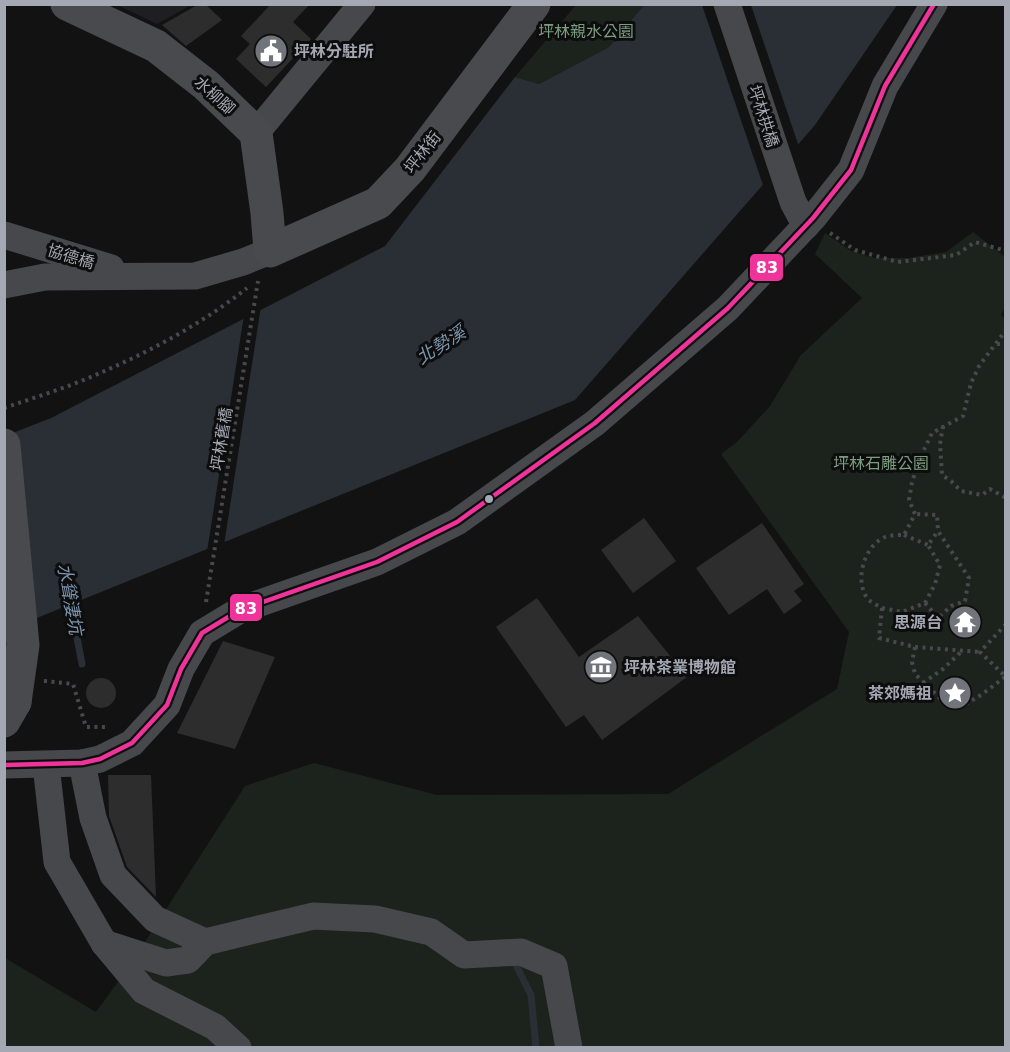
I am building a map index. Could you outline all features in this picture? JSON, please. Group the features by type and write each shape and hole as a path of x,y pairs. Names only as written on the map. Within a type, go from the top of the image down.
{"main road":[{"name":"水柳腳","path":"66,4 156,46 206,85 256,133"},
{"name":"坪林街","path":"264,265 378,203 410,169 534,4"},
{"path":"256,133 267,213 264,265"},
{"path":"4,445 23,645 18,701"}],"street":[{"path":"256,133 362,4"},
{"name":"坪林拱橋","path":"727,4 793,202 809,222"},
{"path":"4,765 82,763 100,759 132,743 166,705 181,669 202,633 240,610 377,562 457,522 595,423 729,308 809,222 851,170 885,86 934,4"},
{"name":"協德橋","path":"4,235 138,277"},
{"name":"協德橋","path":"4,285 45,277 195,276 243,262 264,265"},
{"path":"82,763 93,818 113,875 155,919 205,942"},
{"path":"46,765 57,862 104,943 144,991 238,1047"},
{"path":"104,943 166,963 188,960 205,942 313,916 375,919 431,932 464,955 521,952 554,966 569,1047"}],"path":[{"path":"809,222 855,250 898,262 956,255 975,242 1005,251"},
{"path":"4,408 98,374 157,345 223,307 264,265"},
{"name":"坪林舊橋","path":"206,603 264,265"},
{"path":"915,514 909,500 912,482 932,433 963,416 971,383 1005,330"},
{"path":"996,344 1005,344"},
{"path":"943,426 940,444 942,475 961,492 982,495 990,489 1005,498"},
{"path":"915,514 937,515 938,531 969,578 965,601 951,606 938,618 925,603"},
{"path":"904,535 915,514"},
{"path":"928,545 938,531"},
{"path":"904,535 928,545 940,565 935,584 925,603 902,612 882,608 867,599 860,583 863,566 872,547 886,536 904,535"},
{"path":"882,608 879,638 915,646 980,652 1005,677 964,705 945,703 915,674 912,662 915,646"},
{"path":"980,652 1005,624"},
{"path":"923,682 943,669 962,651"},
{"path":"18,701 73,684 86,727 111,727 132,743"}],"shaded area":[{"path":"117,5 191,5 157,24"}],"green space":[{"name":"坪林親水公園","path":"576,5 644,5 609,47 539,84 515,77"},
{"name":"坪林石雕公園","path":"973,232 1005,257 1005,307 1001,315 1006,319 1005,1047 5,1048 5,958 96,1012 131,964 245,786 314,763 437,795 668,794 837,689 849,632 721,454 737,442 770,406 801,355 862,298 815,254 825,233 851,251 874,258 908,258 946,252"}],"water":[{"name":"北勢溪","path":"644,5 897,5 815,125 575,400 22,624 5,626 5,436 51,418 385,246 515,77 539,84 609,47"}],"pier":[{"path":"702,5 751,5 799,147 764,188"},
{"path":"261,306 224,545 207,552 244,315"}],"building":[{"path":"199,4 205,4 222,20 186,46 162,25"},
{"name":"坪林分駐所","path":"271,4 310,4 293,22 311,39 266,87 236,59 250,44 241,36"},
{"path":"644,518 676,561 633,593 601,550"},
{"path":"762,523 804,584 794,591 802,601 784,614 767,589 729,615 696,568"},
{"name":"坪林茶業博物館","path":"537,598 579,657 638,616 687,677 602,740 584,715 566,727 496,627"},
{"path":"223,641 275,657 235,749 177,733"},
{"path":"101,678 112,682 116,693 112,704 101,708 90,704 86,693 90,682"},
{"path":"108,775 151,775 156,897 127,867 109,816"}],"waterway":[{"name":"水聳淒坑","path":"69,595 82,664"},
{"name":"水聳淒坑","path":"513,959 531,995 536,1048"}],"transit line":[{"name":"83","path":"4,765 82,763 100,759 132,743 167,705 181,669 202,633 240,610 377,562 457,522 595,423 728,308 813,218 851,170 885,86 934,4"}],"place":[{"name":"坪林分駐所","path":"271,51"},
{"name":"思源台","path":"965,622"},
{"name":"坪林茶業博物館","path":"601,667"},
{"name":"茶郊媽祖","path":"955,693"}]}
